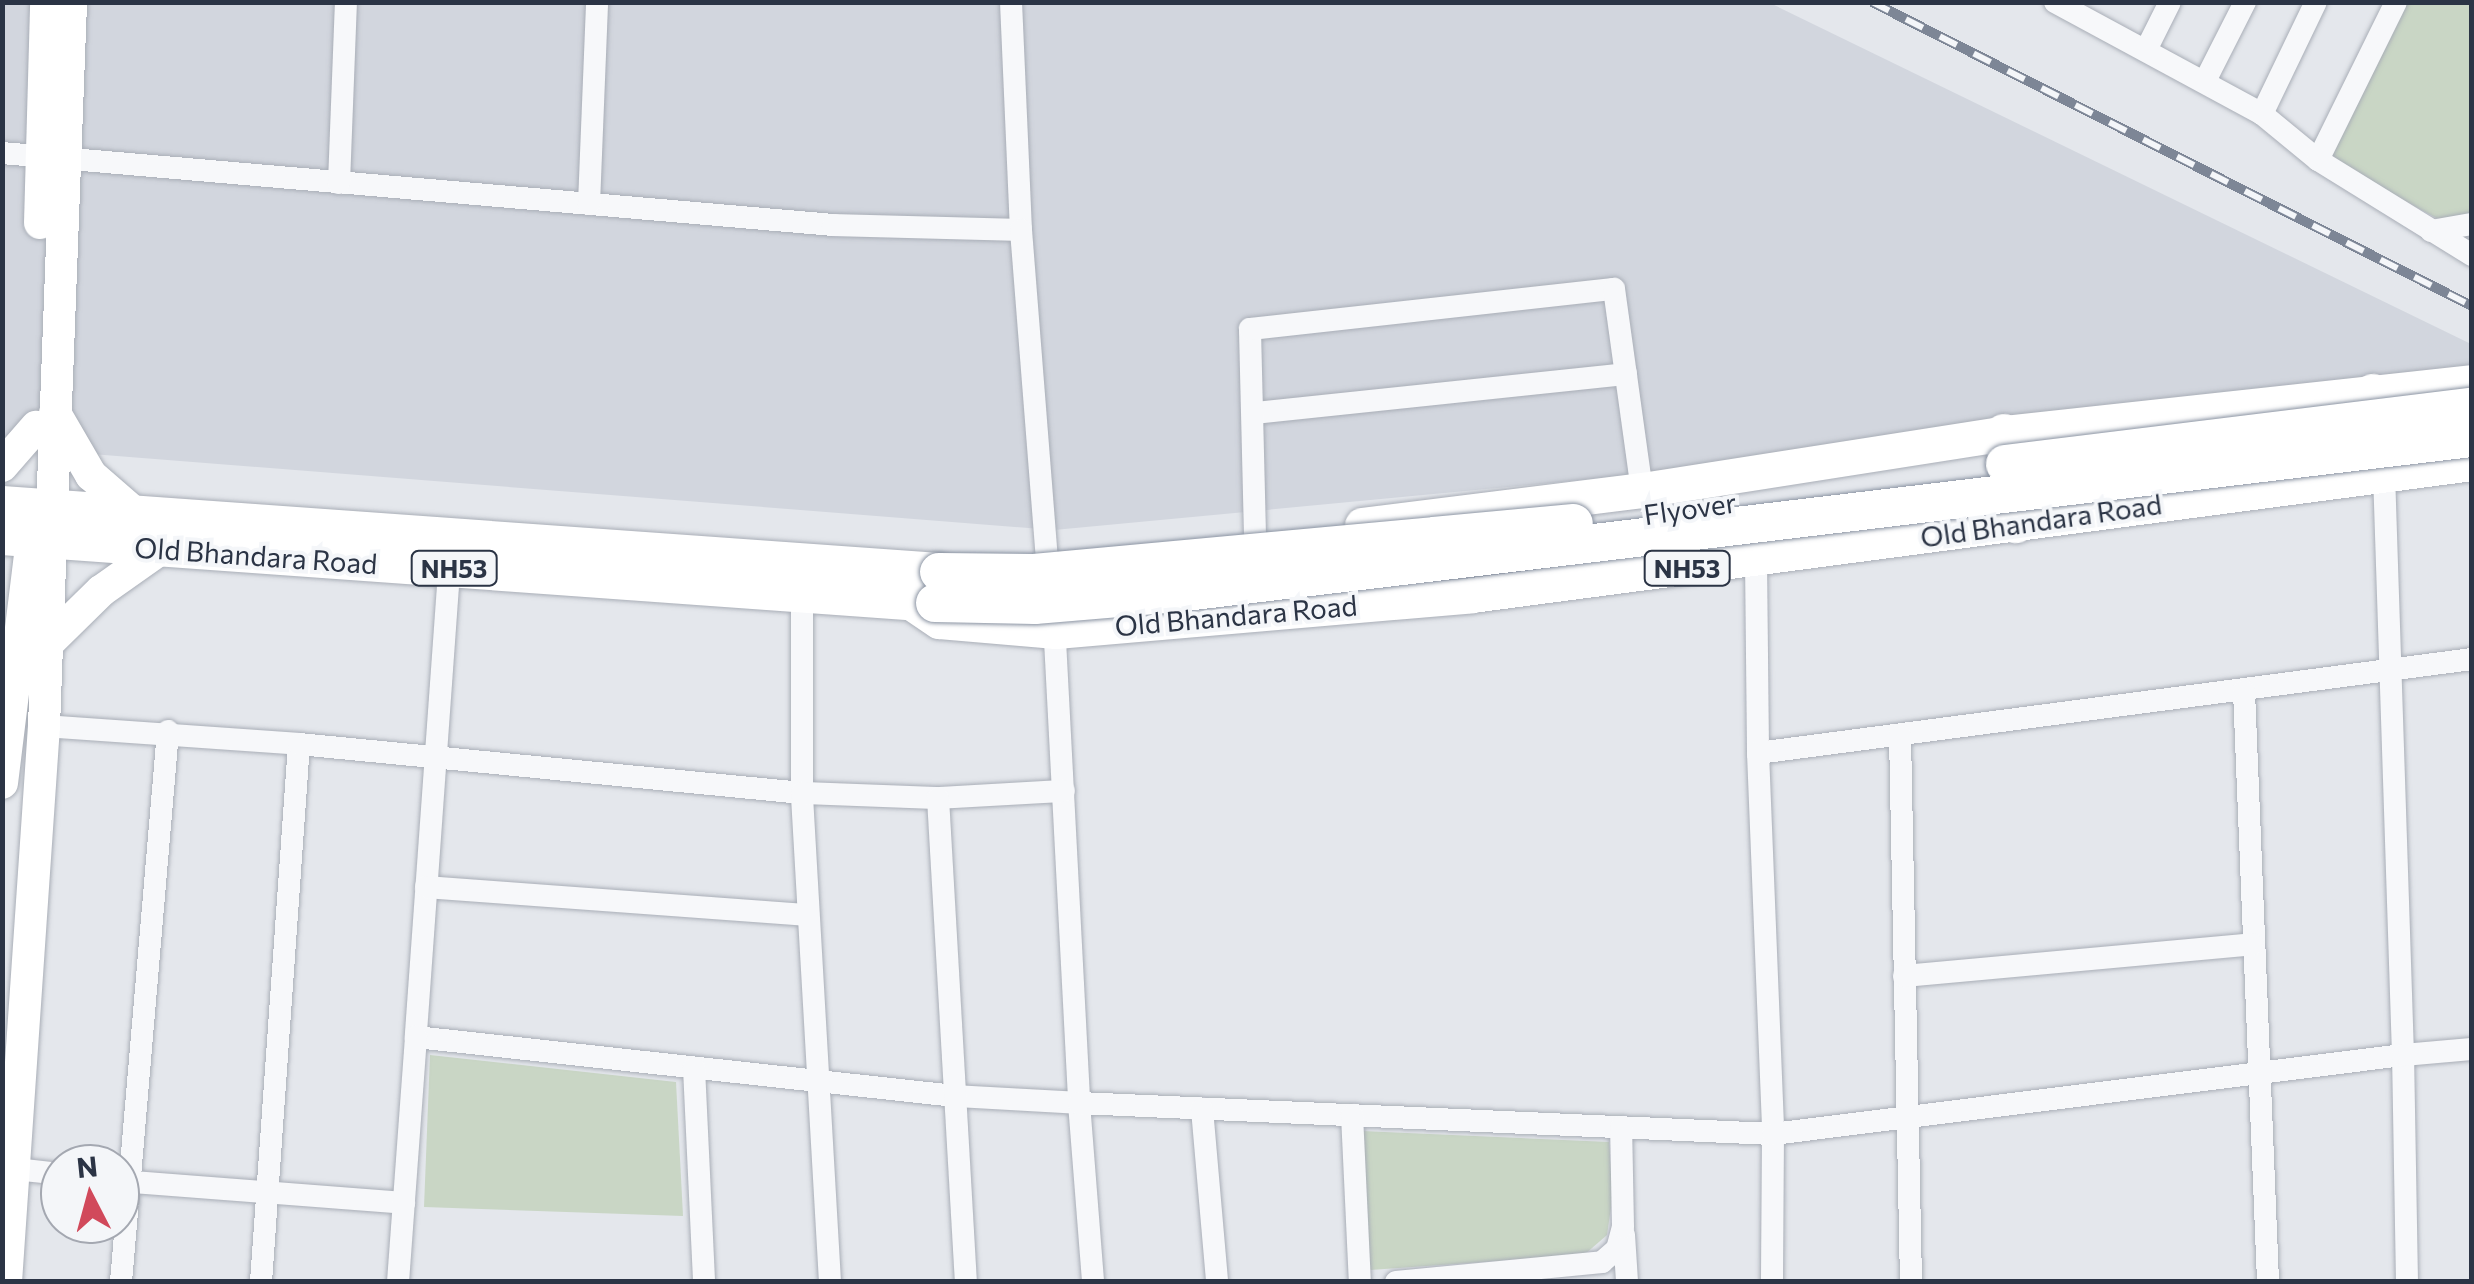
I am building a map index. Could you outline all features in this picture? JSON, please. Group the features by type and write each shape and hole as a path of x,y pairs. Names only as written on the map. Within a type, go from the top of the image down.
{"highway":[{"path":"2373,393 2384,473"},
{"name":"Flyover","path":"921,585 1596,521 2237,432 2472,408"},
{"path":"2004,433 2016,524"},
{"name":"Flyover","path":"921,585 1035,604 1177,593 2472,438"},
{"name":"NH53","path":"28,524 136,516 451,554 921,585"},
{"name":"Old Bhandara Road","path":"28,524 162,548 451,554 802,597 921,585"}],"main road":[{"path":"6,1282 44,726 33,642 28,524 46,420 52,159 46,2"},
{"path":"52,159 72,2"},
{"name":"NH53","path":"921,585 932,554 1045,555 1256,536 1642,490 2004,433 2472,382"},
{"path":"2,466 46,420"},
{"path":"46,420 91,475 136,516"},
{"name":"Old Bhandara Road","path":"921,585 939,621 1056,631 1472,595 2472,463"},
{"path":"2,783 33,642 162,548"},
{"path":"2,602 33,642"}],"street":[{"path":"339,183 346,2"},
{"path":"589,204 598,2"},
{"path":"1011,2 1021,230 1045,555 1056,631 1079,1103 1093,1282"},
{"path":"2055,2 2088,9 2262,114 2318,160 2472,255"},
{"path":"2147,48 2170,2"},
{"path":"2205,81 2245,2"},
{"path":"2262,114 2316,2"},
{"path":"2318,160 2396,2"},
{"path":"2,154 833,224 1021,230"},
{"path":"2432,230 2472,224"},
{"path":"1256,536 1250,330 1614,288 1642,490"},
{"path":"1255,413 1626,374"},
{"path":"2384,473 2394,672 2407,1282"},
{"path":"398,1282 451,554"},
{"path":"1756,559 1758,753 1773,1134 1772,1282"},
{"path":"802,597 802,792 830,1282"},
{"path":"1758,753 2472,659"},
{"path":"2244,690 2268,1282"},
{"path":"44,726 168,731 802,792 938,798 1064,791"},
{"path":"128,1144 168,731"},
{"path":"1900,735 1912,1282"},
{"path":"261,1282 300,744"},
{"path":"938,798 966,1282"},
{"path":"426,887 808,915"},
{"path":"1904,976 2253,944"},
{"path":"416,1037 955,1096 1773,1134 2472,1049"},
{"path":"694,1068 704,1282"},
{"path":"1202,1109 1217,1282"},
{"path":"1352,1115 1360,1282"},
{"path":"1621,1127 1627,1282"},
{"path":"14,1169 40,1172"},
{"path":"140,1182 404,1203"},
{"path":"1396,1282 1602,1262 1617,1249 1623,1227"},
{"path":"121,1282 122,1244"}],"shaded area":[{"path":"2,3 1770,3 2471,344 2471,396 1054,530 3,447"}],"green space":[{"path":"2407,3 2471,3 2471,213 2438,219 2328,159"},
{"path":"430,1055 676,1082 683,1216 424,1207"},
{"path":"1362,1131 1609,1142 1613,1194 1607,1235 1584,1255 1370,1270"}],"railway":[{"path":"1872,2 2472,306"}]}
